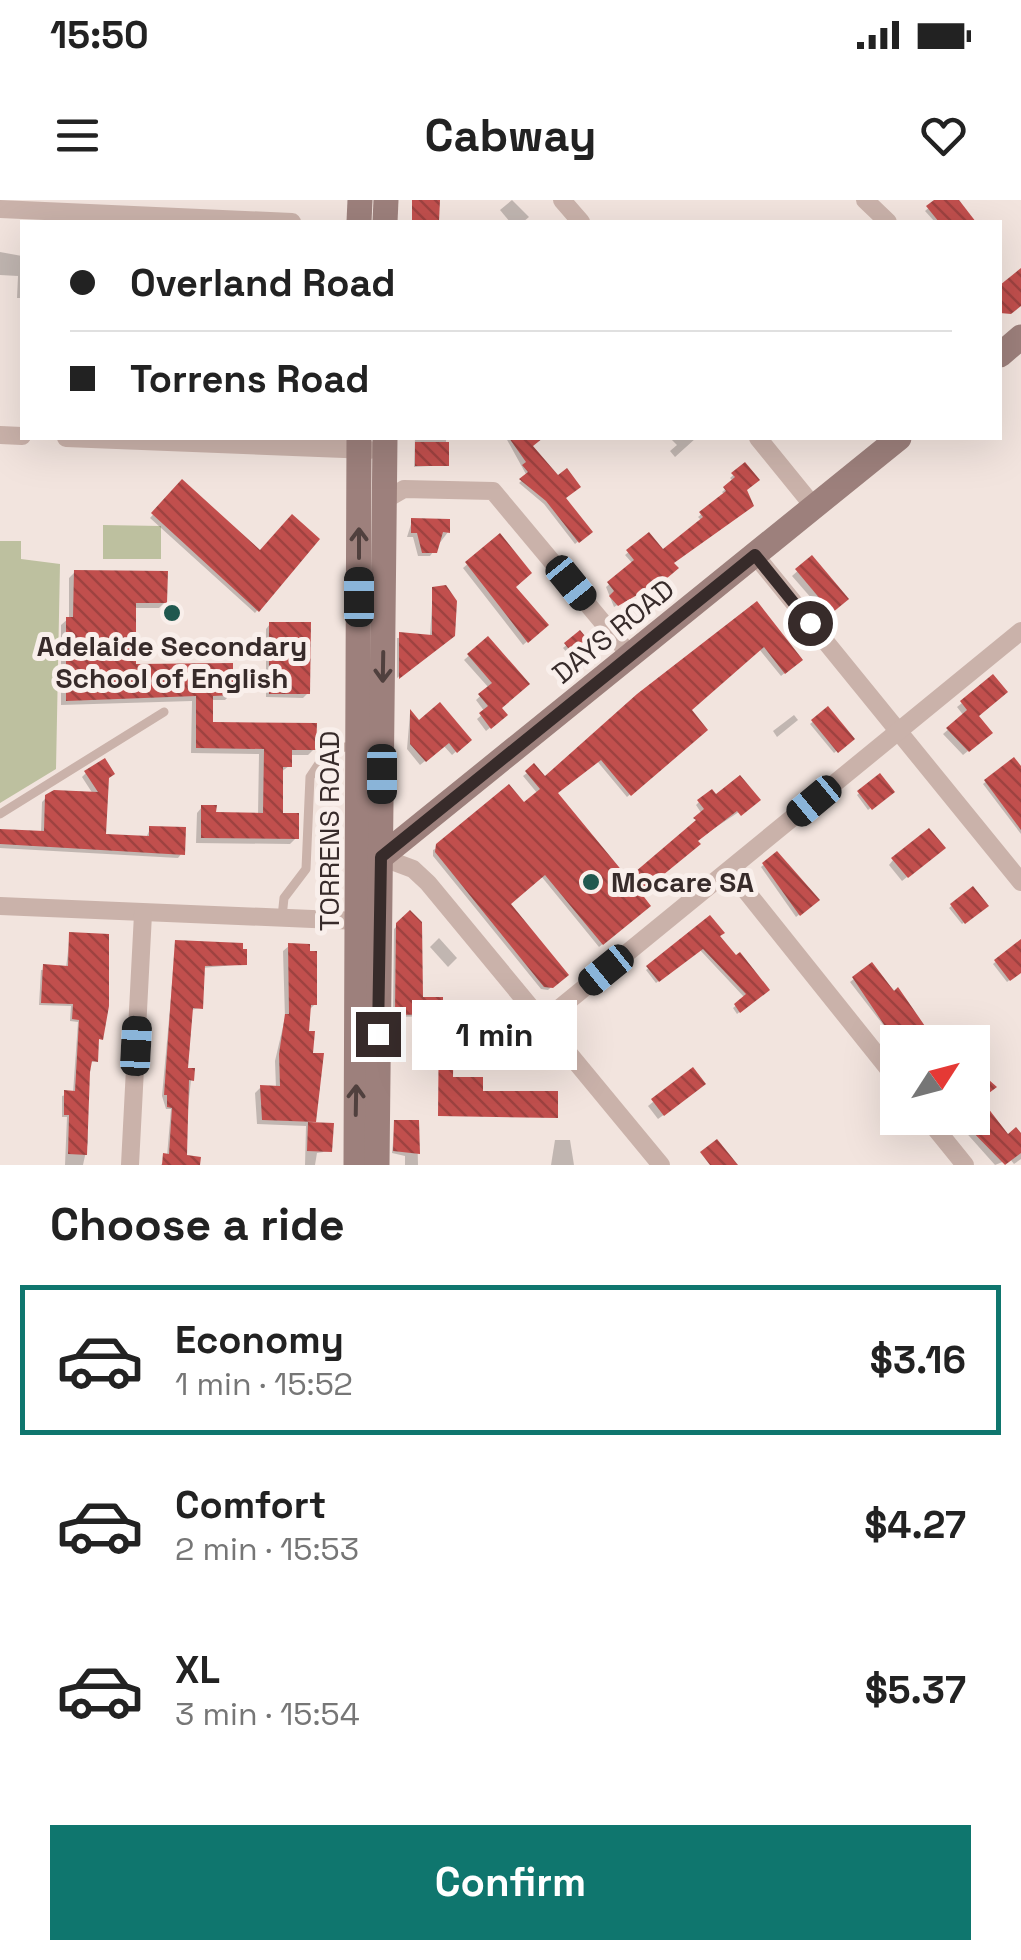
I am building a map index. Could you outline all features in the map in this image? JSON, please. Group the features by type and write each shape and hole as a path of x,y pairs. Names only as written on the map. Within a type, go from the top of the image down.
{"main road":[{"name":"DAYS ROAD","path":"370,857 630,656 897,440"},
{"name":"TORRENS ROAD","path":"358,444 359,745 370,857 377,1165"},
{"name":"TORRENS ROAD","path":"356,1165 359,921 370,857 394,494 385,444"}],"street":[{"path":"562,200 579,220"},
{"path":"865,200 886,220"},
{"path":"0,210 243,220"},
{"path":"163,440 385,444"},
{"path":"760,440 814,507"},
{"path":"394,494 493,492 630,656"},
{"path":"755,555 1021,882"},
{"path":"545,1020 1021,631"},
{"path":"370,857 413,869 428,883 545,1020 654,1162"},
{"path":"730,871 880,1058"},
{"path":"0,906 359,921"},
{"path":"130,1165 144,914"},
{"path":"941,1135 965,1165"}],"lane":[{"path":"0,814 164,712"},
{"path":"282,919 284,898 306,869 310,777 328,750 359,745"}],"green space":[{"path":"103,525 161,526 161,559 103,559"},
{"path":"0,541 21,541 21,559 60,564 56,769 0,803"}],"building":[{"path":"412,200 440,200 439,220 412,220"},
{"path":"934,200 959,200 974,220 937,220 926,206"},
{"path":"1021,268 1021,306 1011,314 1002,313 1002,283"},
{"path":"510,440 540,440 533,446 558,475 567,468 581,487 566,498 593,532 579,543 546,501 519,479 528,472 522,465 526,462"},
{"path":"415,442 449,442 449,466 415,466"},
{"path":"745,462 760,480 747,490 754,506 674,563 679,568 653,590 651,587 618,606 609,596 614,591 607,582 634,560 626,550 649,532 663,549 703,517 699,512 726,491 723,487 735,477 731,473"},
{"path":"182,479 260,550 292,514 320,539 259,612 151,513"},
{"path":"411,518 450,519 450,533 443,532 437,553 422,553 417,533 411,533"},
{"path":"500,533 532,573 516,587 549,625 528,643 465,562"},
{"path":"812,555 849,599 832,613 795,569"},
{"path":"74,570 168,571 167,603 136,603 136,664 233,663 233,695 213,696 213,722 317,723 316,750 292,750 292,767 283,767 283,813 299,813 299,839 201,838 201,805 217,805 216,812 263,813 264,749 196,748 196,696 66,701 66,617 73,617"},
{"path":"446,585 457,601 455,636 399,679 399,632 432,635 432,587"},
{"path":"757,601 803,660 785,674 764,647 692,710 708,730 631,796 601,760 558,793 628,878 696,820 693,818 704,809 697,800 712,789 716,794 740,775 761,800 741,816 737,811 698,841 701,844 641,893 651,906 603,945 545,875 511,904 569,975 553,988 544,987 435,852 436,844 509,784 524,802 540,789 525,771 534,763 545,776 637,694"},
{"path":"269,622 311,622 310,694 269,694"},
{"path":"580,630 595,648 595,659 584,668 564,643"},
{"path":"488,636 530,684 502,708 508,715 491,729 479,713 488,706 478,694 492,683 467,654"},
{"path":"993,674 1008,692 979,716 993,733 969,752 946,728 967,710 960,701"},
{"path":"440,702 472,740 457,753 449,743 426,762 410,744 410,709 419,720"},
{"path":"828,706 855,739 838,753 811,720"},
{"path":"1014,757 1021,766 1021,830 984,780"},
{"path":"105,758 115,774 109,778 106,834 149,836 149,826 186,827 185,855 0,844 0,829 44,831 45,795 54,790 98,792 84,771"},
{"path":"880,773 895,792 872,810 857,791"},
{"path":"929,828 946,848 908,878 891,858"},
{"path":"777,851 820,900 800,916 762,863"},
{"path":"973,886 989,906 965,924 950,904"},
{"path":"410,910 422,922 423,997 443,997 443,1014 395,1015 396,923"},
{"path":"710,915 725,933 720,936 736,955 740,952 770,990 740,1013 734,1004 746,994 703,949 659,982 646,966"},
{"path":"69,932 109,934 109,1006 103,1040 99,1039 98,1062 92,1061 90,1072 87,1155 68,1154 69,1115 64,1115 64,1090 75,1091 79,1020 72,1019 73,1004 41,1003 43,964 68,966"},
{"path":"1021,939 1021,973 1010,981 994,960"},
{"path":"175,940 243,943 243,949 247,949 247,965 205,966 203,1009 193,1008 188,1068 195,1068 194,1081 189,1080 187,1155 201,1157 200,1165 162,1165 163,1153 169,1154 172,1108 167,1107 164,1095"},
{"path":"288,943 310,944 310,951 317,951 317,1005 311,1005 309,1031 315,1031 313,1053 324,1053 316,1122 262,1120 260,1085 280,1086 279,1054 285,1014 289,1014"},
{"path":"872,962 894,991 898,987 924,1025 884,1025 852,977"},
{"path":"439,1017 454,1017 453,1077 483,1077 483,1091 558,1091 558,1118 438,1116"},
{"path":"693,1067 706,1084 664,1116 651,1099"},
{"path":"990,1111 1008,1134 1016,1127 1021,1133 1021,1153 1005,1165 976,1135 990,1135"},
{"path":"394,1120 419,1120 420,1154 393,1151"},
{"path":"308,1122 334,1123 332,1152 307,1151"},
{"path":"717,1139 738,1165 710,1165 700,1152"}],"place":[{"name":"Adelaide Secondary School of English","path":"172,613"},
{"name":"Mocare SA","path":"591,882"}],"route":[{"path":"378,1034 381,857 755,555 810,623"}]}
